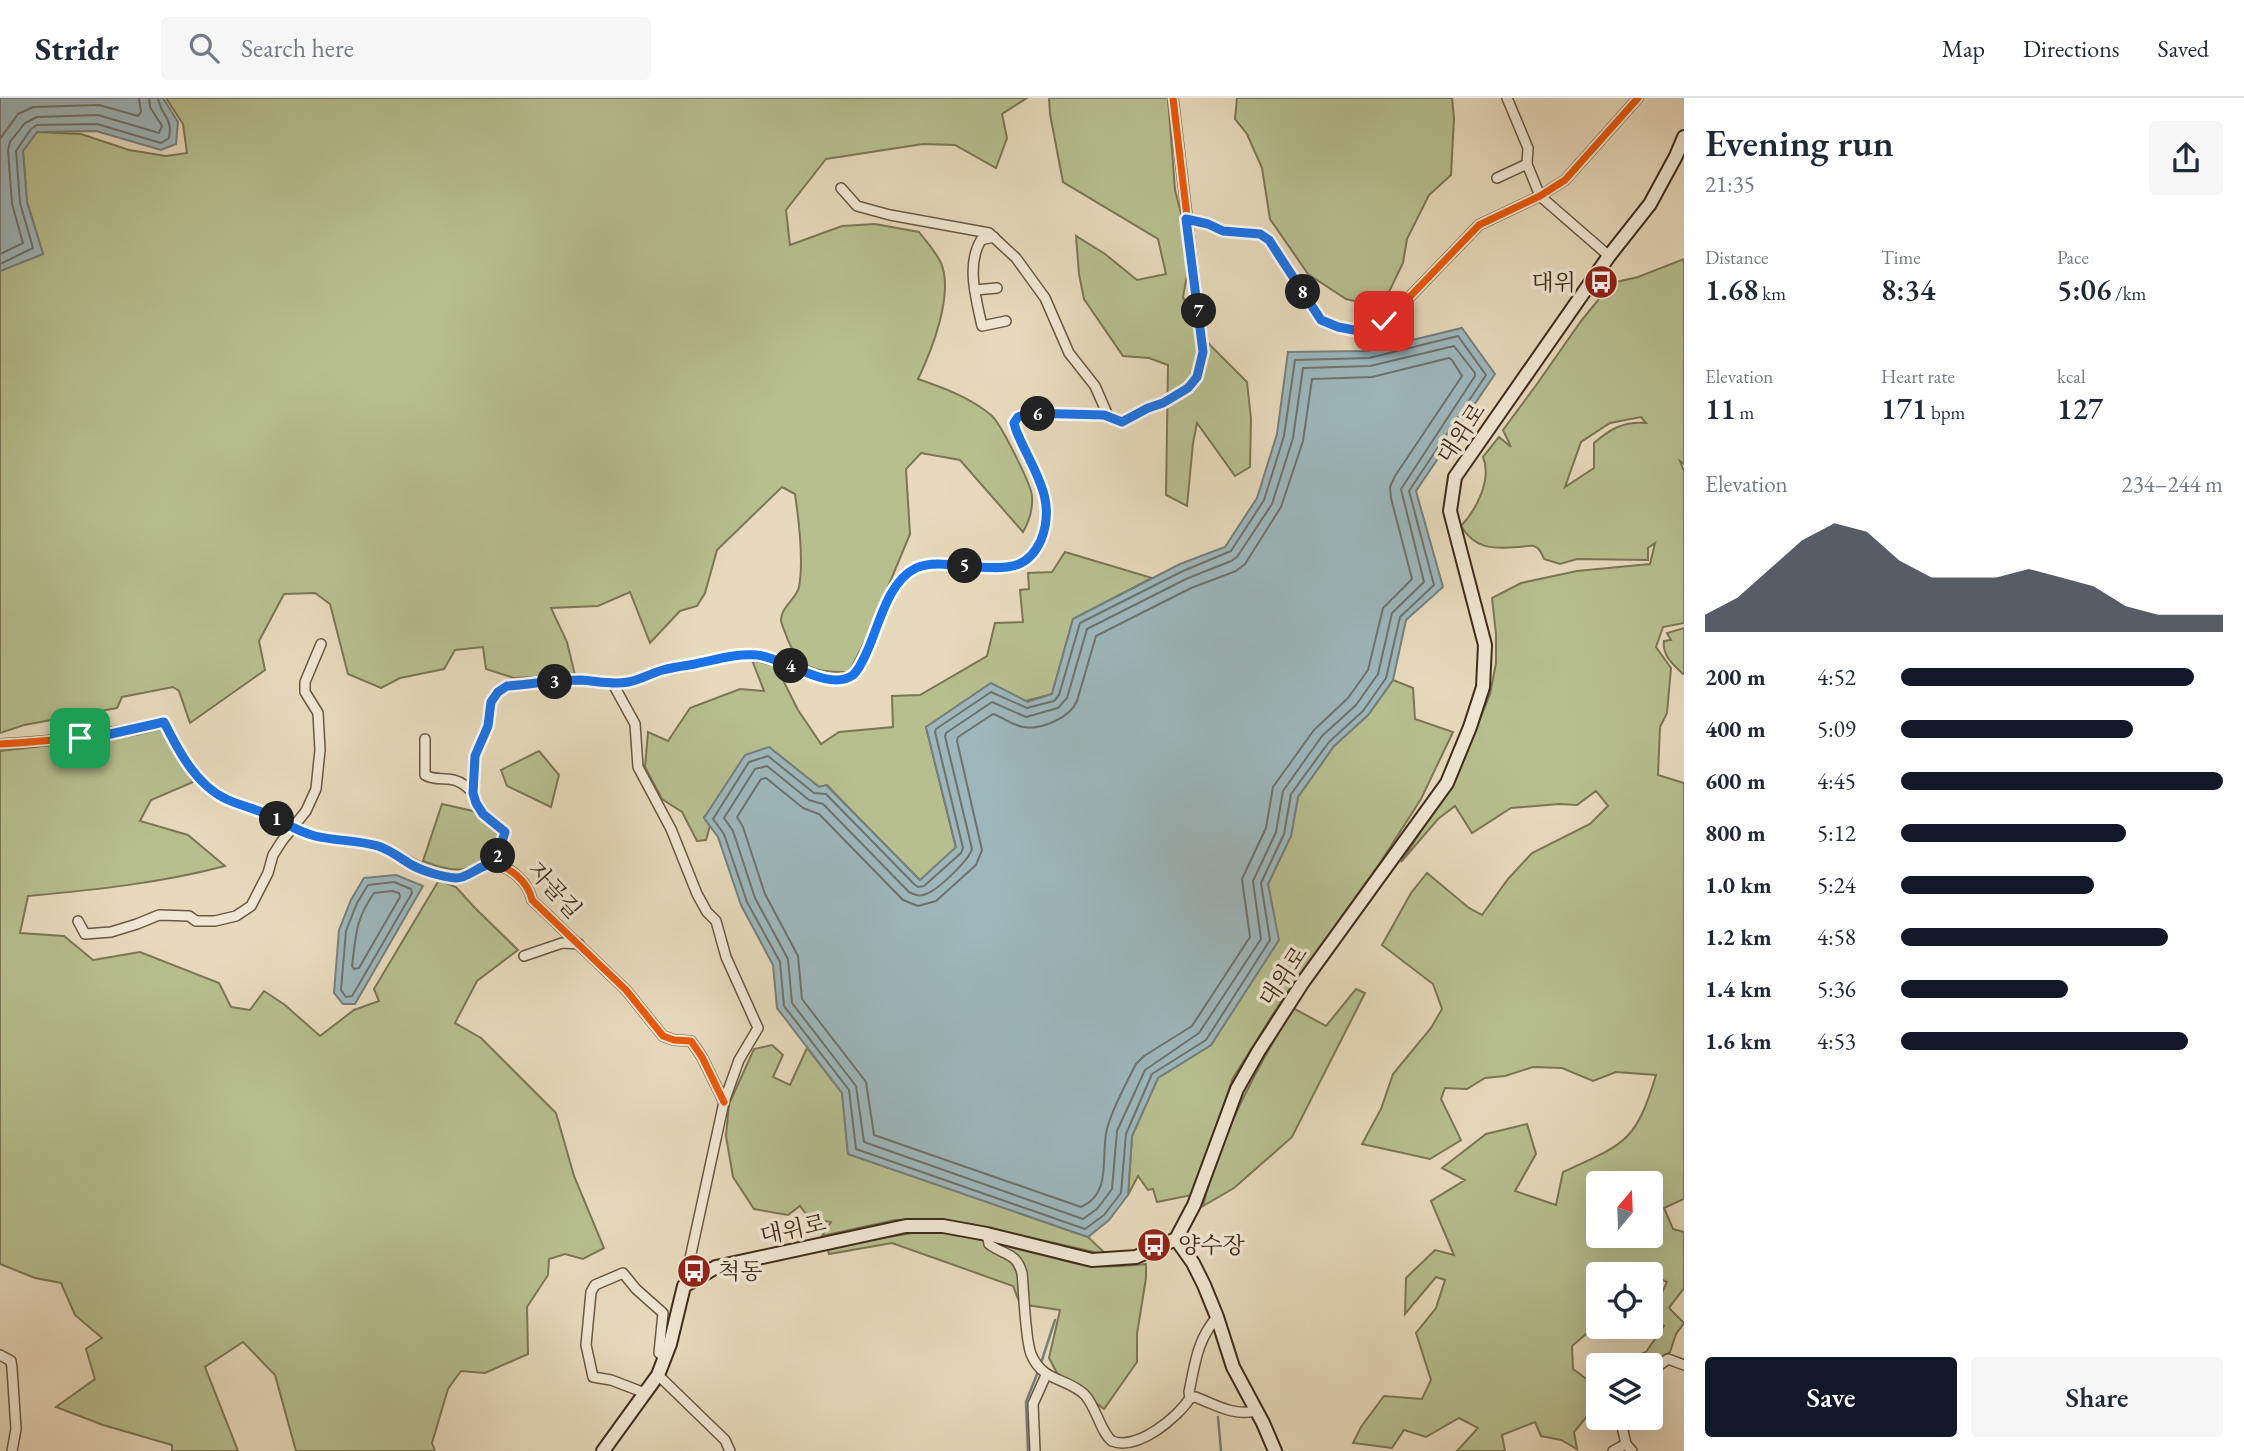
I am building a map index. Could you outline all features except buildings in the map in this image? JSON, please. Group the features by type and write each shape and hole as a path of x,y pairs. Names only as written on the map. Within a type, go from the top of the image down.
{"main road":[{"name":"대위로","path":"684,1286 716,1267 906,1226 943,1226 987,1234 1092,1260 1136,1257 1176,1239 1194,1205 1237,1089 1258,1052 1303,982 1447,783 1470,727 1483,687 1485,646 1450,511 1455,477 1609,256 1650,204 1684,137"},
{"path":"1176,1239 1193,1263 1217,1317 1233,1367 1275,1451"},
{"path":"603,1451 659,1375 670,1344 684,1286"}],"street":[{"path":"495,864 505,832 483,814 473,793 475,756 488,726 491,702 498,692 507,686 578,680 613,684 637,680 663,670 746,654 764,656 830,680 843,679 853,674 864,659 895,585 904,575 920,566 941,564 1000,568 1014,566 1024,563 1032,555 1040,542 1048,515 1042,489 1016,430 1014,423 1018,417 1029,413 1104,415 1122,422 1188,388 1197,377 1203,352 1173,98"},
{"path":"1507,98 1528,148 1527,163 1540,196 1609,256"},
{"path":"1186,219 1223,231 1260,234 1269,240 1321,320 1338,327 1371,330 1398,309 1479,225 1540,196 1565,180 1638,98"},
{"path":"1497,178 1527,163"},
{"path":"841,188 857,206 890,215 989,233 994,237 1016,258 1045,298 1069,353 1095,386 1109,418"},
{"path":"994,237 981,240 974,252 975,290 982,326 1006,321"},
{"path":"975,290 997,288"},
{"path":"78,920 85,934 111,932 159,915 189,916 195,922 236,916 251,906 268,873 273,855 306,811 316,789 320,766 318,713 305,692 305,682 321,644"},
{"path":"613,684 635,724 638,767 671,830 697,894 707,912 716,921 726,957 758,1028 739,1060 724,1102 684,1286"},
{"name":"자골길","path":"0,744 64,741 164,722 177,749 193,771 224,798 270,815 314,836 374,845 387,849 413,866 443,875 457,878 491,863 511,870 530,892 532,900 626,990 663,1036 691,1041 724,1102"},
{"path":"425,739 425,775 432,779 452,779 473,793"},
{"path":"524,956 562,943 579,944"},
{"path":"987,1234 989,1244 999,1252 1010,1254 1019,1262 1031,1353 1042,1370 1084,1394 1111,1441 1121,1445 1143,1443 1170,1424 1191,1398"},
{"path":"645,1393 611,1380 593,1377 586,1345 591,1292 595,1285 623,1273 636,1289 663,1313 659,1353 664,1357"},
{"path":"1191,1398 1189,1392 1196,1354 1207,1329 1217,1317"},
{"path":"0,1355 11,1362 12,1368 16,1429 12,1451"},
{"path":"1663,1362 1668,1359 1684,1365"},
{"path":"1035,1451 1032,1404 1042,1370"},
{"path":"659,1375 725,1440 730,1451"},
{"path":"1191,1398 1195,1397 1232,1412 1256,1410"},
{"path":"1613,1451 1629,1448 1624,1430"}],"green space":[{"path":"166,98 1027,98 1002,114 1007,138 996,168 955,145 923,144 826,159 786,210 790,245 842,226 875,224 919,232 931,247 941,263 945,290 940,322 918,379 965,398 995,420 1014,454 1032,496 1029,519 1023,532 960,460 921,453 906,469 910,534 868,635 849,672 810,667 796,655 782,625 782,615 799,587 801,565 795,494 782,487 717,550 705,593 697,606 680,611 650,643 630,592 598,606 551,608 567,642 575,675 514,678 486,669 483,647 455,650 444,669 400,678 381,688 348,674 330,604 315,593 284,594 259,641 265,670 190,723 179,691 173,687 122,697 117,708 24,725 0,733 0,271 43,254 27,202 23,151 37,132 81,134 129,150 166,156 187,153 183,124"},
{"path":"1049,98 1168,98 1175,190 1184,225 1188,270 1183,297 1201,336 1247,382 1251,419 1250,467 1235,476 1197,423 1187,506 1166,495 1168,365 1149,358 1123,356 1084,299 1079,274 1076,236 1105,254 1137,280 1166,274 1158,239 1063,182"},
{"path":"1237,98 1452,98 1454,118 1451,175 1429,195 1407,239 1403,263 1388,294 1375,306 1346,299 1308,274 1270,219 1262,168 1247,134 1235,119"},
{"path":"1684,259 1684,464 1680,461 1684,471 1684,623 1663,627 1656,647 1671,668 1667,713 1660,727 1658,775 1684,783 1684,1199 1664,1208 1673,1229 1684,1232 1684,1288 1669,1308 1684,1323 1676,1334 1670,1352 1663,1356 1663,1353 1643,1353 1655,1339 1663,1339 1663,1290 1667,1282 1663,1280 1663,1262 1586,1262 1586,1334 1572,1346 1573,1369 1586,1379 1586,1417 1574,1432 1577,1449 1561,1440 1541,1436 1535,1422 1502,1435 1505,1451 1457,1451 1478,1428 1459,1418 1426,1437 1404,1430 1392,1448 1353,1443 1361,1427 1384,1396 1422,1399 1431,1380 1416,1333 1436,1308 1445,1280 1436,1277 1405,1314 1406,1278 1435,1250 1454,1255 1431,1201 1465,1180 1442,1168 1486,1134 1527,1124 1536,1154 1515,1191 1556,1205 1563,1172 1614,1147 1634,1128 1656,1075 1616,1072 1593,1081 1562,1068 1533,1067 1505,1076 1485,1078 1467,1089 1445,1088 1441,1099 1461,1140 1430,1159 1362,1144 1381,1109 1393,1074 1431,1028 1442,1009 1433,984 1382,945 1411,893 1427,873 1469,908 1482,915 1508,879 1532,853 1590,824 1608,806 1596,791 1577,805 1511,808 1472,833 1455,806 1438,819 1401,862 1458,774 1490,694 1496,663 1492,598 1521,583 1577,571 1650,564 1655,543 1648,548 1648,560 1577,559 1560,564 1544,559 1534,546 1485,546 1466,534 1461,526 1472,511 1484,484 1486,475 1483,457 1499,437 1511,447 1503,430 1581,321 1612,283 1638,277","holes":["1641,417 1646,423 1631,423 1618,427 1594,443 1594,468 1565,487 1581,442 1610,423"]},
{"path":"1065,552 1152,578 1073,619 1052,694 926,727 956,848 920,881 827,785 819,787 769,747 704,817 710,826 706,840 697,841 682,812 662,799 645,767 648,732 668,741 690,708 740,689 764,691 752,660 776,666 798,710 821,744 839,732 893,727 892,696 920,695 987,656 995,623 1023,622 1020,590 1029,589 1028,573 1052,572"},
{"path":"1684,628 1683,674 1669,660 1664,641 1671,640 1667,633"},
{"path":"1393,680 1413,688 1415,719 1453,732 1421,799 1380,863 1284,997 1233,1078 1192,1195 1157,1202 1153,1189 1148,1190 1138,1176 1128,1195 1132,1136 1158,1078 1211,1045 1278,940 1268,884 1291,836 1298,797 1334,746 1368,715"},
{"path":"161,729 193,782 151,800 140,821 188,835 225,866 152,881 28,896 20,933 64,936 93,960 140,952 219,983 231,1007 250,1010 264,991 285,1005 320,1036 354,1010 379,1001 374,989 439,880 456,887 518,950 477,981 455,1023 481,1038 556,1113 574,1176 604,1248 583,1259 565,1254 549,1259 548,1275 527,1307 528,1354 485,1373 461,1371 448,1389 432,1443 435,1451 296,1451 275,1375 243,1342 205,1367 238,1451 172,1451 172,1445 103,1425 56,1407 95,1379 86,1349 102,1338 75,1315 61,1283 35,1278 0,1264 0,751 136,735"},
{"path":"539,751 559,775 551,807 507,786 501,770"},
{"path":"442,804 473,811 499,834 499,852 479,864 454,870 423,861"},
{"path":"1356,989 1365,993 1292,1137 1234,1188 1203,1206 1229,1128 1293,1008 1326,1026"},
{"path":"772,1045 783,1055 773,1077 790,1085 807,1048 842,1093 848,1154 1088,1237 1107,1255 966,1223 895,1220 822,1236 831,1222 810,1219 800,1206 788,1215 754,1209 733,1177 726,1136 729,1104 754,1049"},
{"path":"931,1230 1021,1248 1086,1265 1108,1267 1146,1264 1137,1334 1137,1362 1104,1409 1057,1373 1049,1358 1060,1310 1020,1304 1013,1286 892,1243 829,1254 827,1247"}],"water":[{"path":"0,98 163,98 178,122 176,144 161,150 96,131 37,132 23,151 27,202 43,254 0,271"},
{"path":"1462,328 1495,374 1416,491 1443,587 1406,620 1393,680 1368,715 1334,746 1298,797 1291,836 1268,884 1279,940 1211,1045 1158,1078 1132,1136 1128,1195 1109,1220 1088,1237 848,1154 842,1093 777,1008 773,965 741,905 718,837 704,818 745,755 769,747 819,787 826,785 920,880 956,847 926,727 991,683 1028,702 1052,694 1073,619 1180,564 1225,547 1257,498 1277,434 1288,352 1367,351"},
{"path":"396,875 423,886 355,1004 343,1004 334,993 339,930 351,900 364,878"}],"waterway":[{"path":"1041,1363 1055,1320"},
{"path":"1028,1451 1026,1402 1039,1369"},
{"path":"1218,1417 1221,1451"}],"cycle path":[{"path":"495,864 504,833 483,814 473,793 475,756 488,726 491,702 498,692 507,686 553,681 628,682 667,669 742,655 768,657 806,673 832,680 853,675 864,658 892,592 907,574 930,564 995,568 1014,566 1029,558 1035,550 1045,525 1045,497 1016,431 1014,423 1018,417 1029,413 1104,415 1122,422 1163,403 1188,388 1197,378 1203,352 1173,98"},
{"path":"1186,219 1223,231 1260,234 1269,240 1321,320 1338,327 1371,330 1398,309 1479,225 1540,196 1565,180 1638,98"},
{"path":"0,744 83,737 164,722 195,773 212,790 232,802 267,814 309,834 383,848 440,876 462,877 491,863 504,867 522,881 532,900 626,990 663,1036 691,1041 724,1102"}],"place":[{"name":"대위","path":"1601,282"},
{"name":"양수장","path":"1154,1245"},
{"name":"척동","path":"694,1271"}],"route":[{"path":"80,738 164,722 177,749 193,771 224,798 270,815 314,836 374,845 387,849 413,866 457,878 464,876 478,868 495,864 505,832 483,814 473,793 475,756 488,726 491,702 498,692 507,686 578,680 613,684 628,682 663,670 746,654 764,656 830,680 843,679 853,674 864,659 895,585 904,575 920,566 941,564 1000,568 1024,563 1040,542 1048,515 1046,500 1034,467 1016,430 1014,423 1018,417 1029,413 1104,415 1122,422 1163,403 1188,388 1197,377 1203,352 1202,325 1186,219 1223,231 1260,234 1269,240 1321,320 1354,330 1371,330 1384,321"}]}
